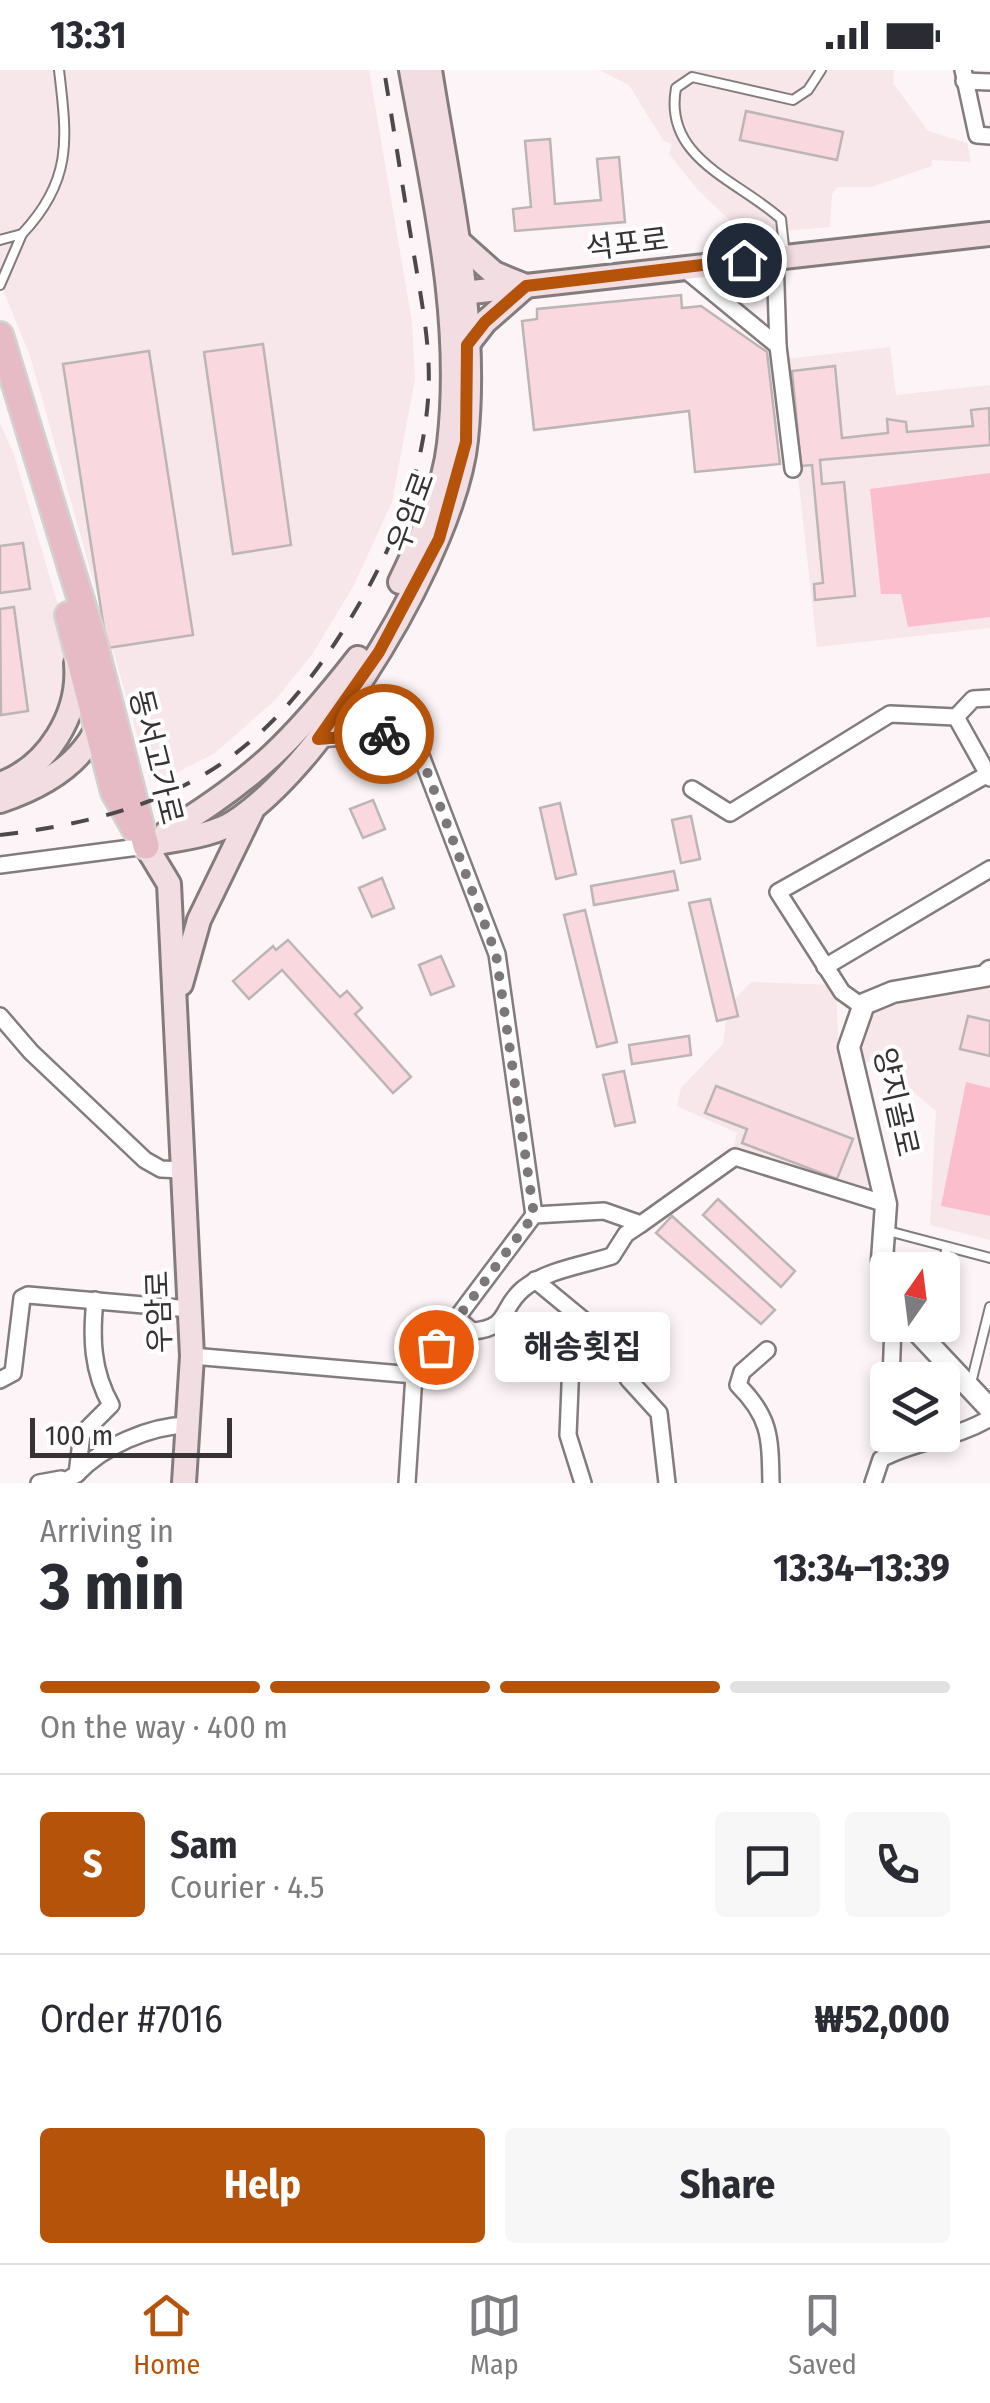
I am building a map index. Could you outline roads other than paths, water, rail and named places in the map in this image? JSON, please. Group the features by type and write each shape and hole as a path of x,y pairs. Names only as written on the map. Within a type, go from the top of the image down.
{"main road":[{"name":"우암로","path":"146,846 231,825 256,804 318,739 379,652 439,539 466,442 467,345 411,70"},
{"name":"우암로","path":"146,846 236,790 271,761 362,652 422,535 449,448 458,294 457,240 430,70"},
{"name":"석포로","path":"458,294 990,234"},
{"path":"457,240 494,272 526,286 485,322 467,345"},
{"name":"동서고가로","path":"0,335 109,696 146,846"},
{"name":"동서고가로","path":"0,381 74,635 114,792 146,846"},
{"path":"0,784 32,767 60,732 77,678 74,635"},
{"path":"0,801 51,778 73,761 97,731 109,696"},
{"path":"176,1002 198,920 256,804"},
{"name":"우암로","path":"146,846 169,884 192,1356 184,1483"}],"street":[{"path":"990,82 964,75 978,135 990,136"},
{"path":"780,256 778,346 792,469"},
{"path":"682,267 778,346"},
{"path":"692,789 730,813 890,714 956,717 973,699 990,698"},
{"path":"956,717 989,775 778,892 842,992 863,1007 893,992 985,976 990,971"},
{"path":"318,739 412,732 496,954 534,1215 414,1376 407,1483"},
{"path":"0,864 146,846"},
{"path":"825,967 990,869"},
{"name":"양지골로","path":"863,1007 849,1047 886,1204 885,1252"},
{"path":"0,1016 31,1052 145,1160 161,1169 183,1170"},
{"path":"457,1318 472,1330 491,1329 502,1322 520,1291 535,1280 612,1256 626,1234 736,1157 886,1204"},
{"path":"534,1215 604,1211 642,1224"},
{"path":"535,1280 598,1332 629,1380 659,1413 667,1483"},
{"path":"0,1380 13,1372 22,1298 39,1293 190,1309"},
{"path":"71,1479 82,1434 111,1405 102,1388 92,1348 95,1300"},
{"path":"931,1342 990,1409"},
{"path":"767,1350 742,1372 738,1385 760,1407 771,1483"},
{"path":"192,1356 414,1376"},
{"path":"571,1362 568,1435 583,1483"},
{"path":"960,1429 990,1418"},
{"path":"39,1483 71,1479 117,1446 159,1427 187,1425"},
{"path":"873,1483 881,1459 894,1452"}],"lane":[{"path":"0,285 22,234 46,209 62,165 67,137 58,70"},
{"path":"780,256 782,218 699,162 672,112 676,88 692,77 793,100 808,90 820,70"},
{"path":"0,240 22,234"},
{"path":"883,1230 990,1258"},
{"path":"946,1252 947,1246"},
{"path":"970,1387 990,1307"}],"railway":[{"path":"0,835 117,812 166,794 211,770 251,741 289,704 324,659 384,557 405,507 420,455 429,381 422,305 384,70"}],"place":[{"name":"해송횟집","path":"436,1347"}]}
